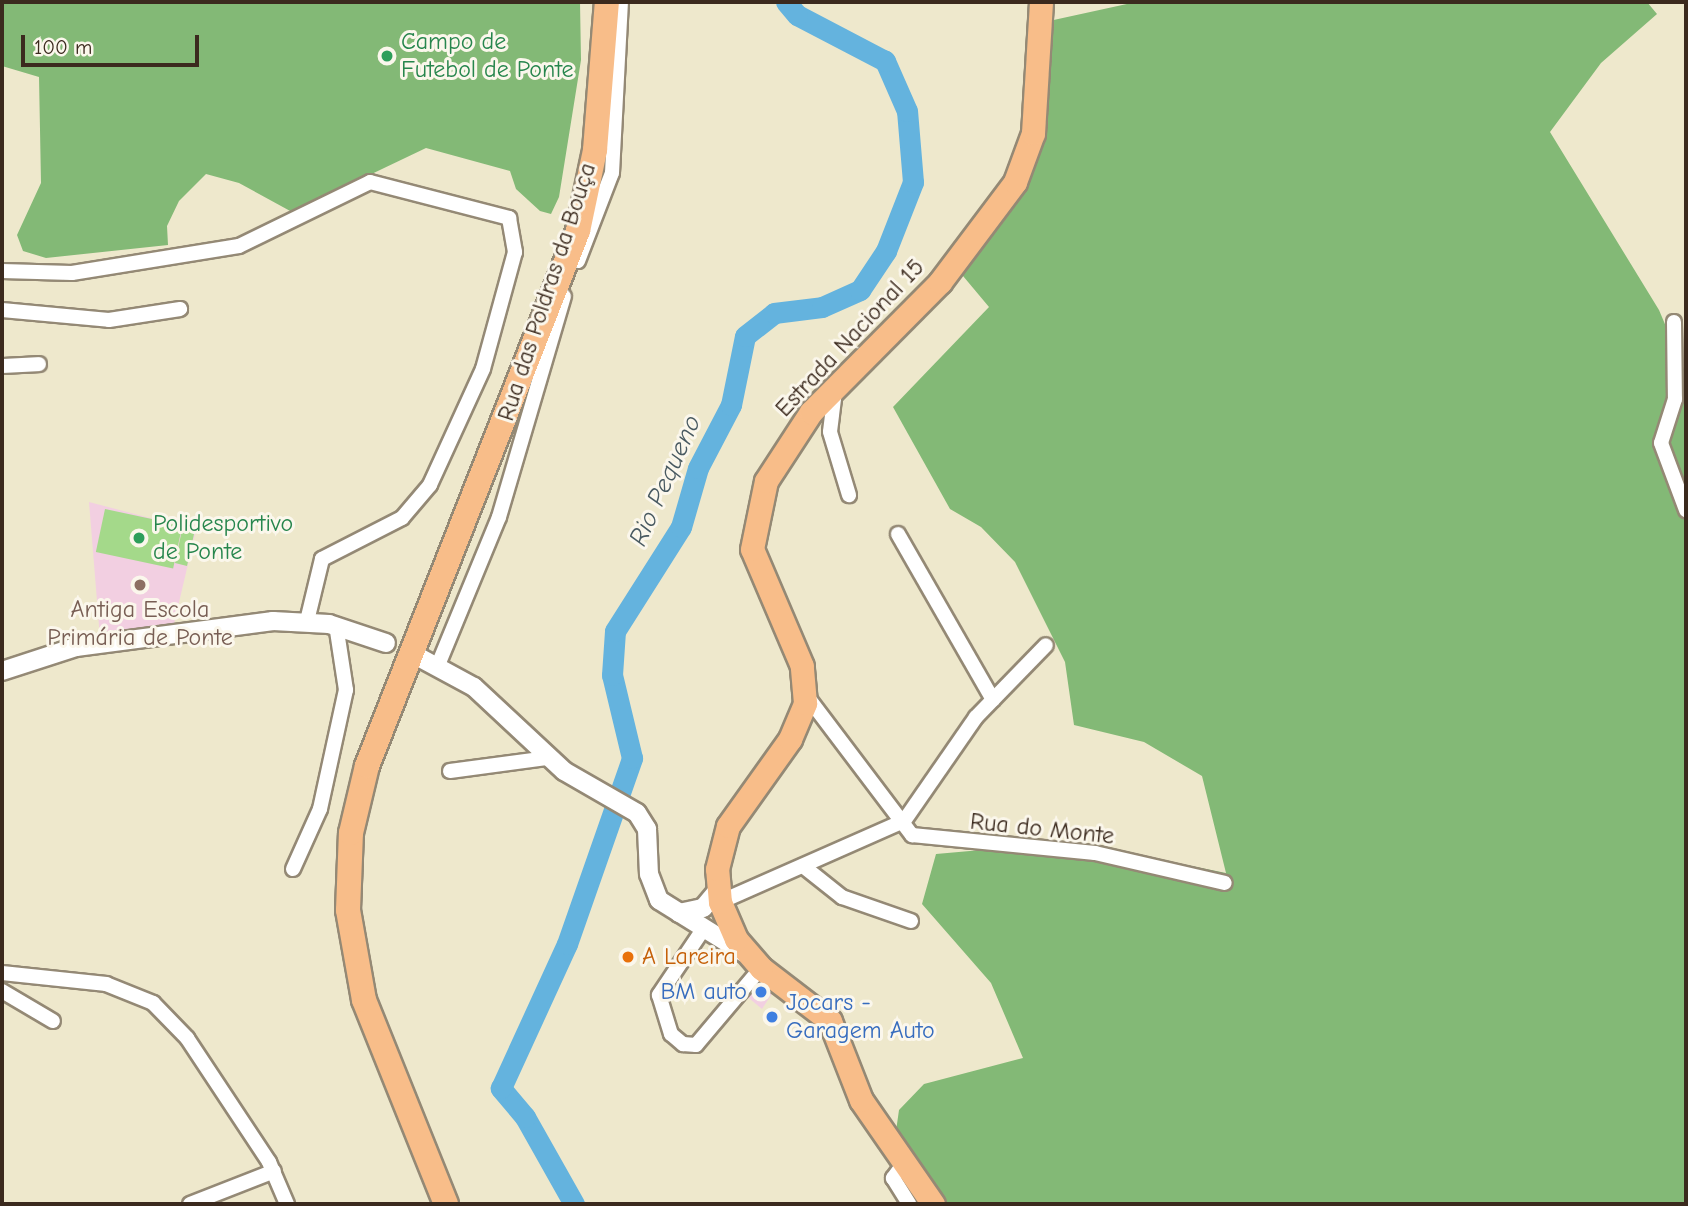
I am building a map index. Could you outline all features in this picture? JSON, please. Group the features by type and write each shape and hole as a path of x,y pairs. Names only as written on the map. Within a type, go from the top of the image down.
{"highway":[{"path":"433,1204 349,988 338,923 338,845 366,739 563,231 582,152 593,2"},
{"path":"446,1204 364,1000 350,927 351,833 367,766 578,231 595,150 607,2"}],"main road":[{"name":"Estrada Nacional 15","path":"722,909 718,858 729,826 794,732 806,695 802,666 758,569 751,538 774,466 836,384 940,282 1015,182 1033,133 1041,2"},
{"path":"722,909 755,962 830,1021 856,1093 933,1204"}],"street":[{"name":"Rua das Poldras da Bouça","path":"438,665 499,517 561,305 605,200 620,92 621,2"},
{"path":"2,271 60,274 239,246 370,182 509,218 516,252 484,369 430,485 402,518 322,559 307,621"},
{"path":"2,310 109,320 180,309"},
{"path":"1674,322 1675,399 1661,443 1686,510"},
{"path":"2,366 39,364"},
{"path":"836,384 830,432 849,495"},
{"path":"898,534 993,700"},
{"path":"2,671 76,647 307,621 336,625 386,643"},
{"path":"293,869 320,809 345,690 336,625"},
{"path":"691,918 710,924 722,909 803,866 899,825 993,700 1046,645"},
{"path":"413,654 438,665 492,701 548,758 596,790 623,804 645,824 655,894 691,918 755,962 696,1045 683,1044 671,1034 659,995 691,918 708,905 722,909"},
{"path":"806,695 899,825"},
{"path":"450,771 548,758"},
{"name":"Rua do Monte","path":"899,825 923,838 1086,852 1225,883"},
{"path":"803,866 840,896 911,921"},
{"path":"2,973 106,984 153,1003 183,1033 274,1171 288,1204"},
{"path":"2,991 53,1021"},
{"path":"904,1163 893,1178 909,1204"},
{"path":"190,1204 274,1171"}],"shaded area":[{"name":"Antiga Escola Primária de Ponte","path":"89,502 196,530 173,628 100,638"},
{"path":"758,977 775,989 762,1009 744,994"}],"green space":[{"path":"2,2 580,2 581,60 559,197 551,214 540,211 516,189 510,171 426,148 292,212 239,183 206,174 179,201 167,226 168,245 46,258 23,251 17,235 41,183 39,77 2,66"},
{"path":"1136,2 1647,2 1657,14 1601,63 1550,132 1659,310 1686,374 1686,1204 947,1204 896,1131 899,1110 924,1084 1023,1058 991,983 922,904 936,854 1074,842 1226,873 1202,776 1144,742 1074,725 1065,662 1015,562 981,527 950,509 893,407 989,307 958,270 1011,203 1049,21"},
{"name":"Polidesportivo de Ponte","path":"105,509 182,525 173,568 96,552"},
{"path":"183,525 194,534 187,566 175,563"}],"waterway":[{"name":"Rio Pequeno","path":"574,1204 525,1117 501,1088 567,944 632,758 612,675 615,631 681,527 698,468 731,405 745,336 774,313 822,307 860,290 886,251 913,182 907,111 885,61 797,15 786,2"}],"place":[{"name":"Campo de Futebol de Ponte","path":"387,56"},
{"name":"Polidesportivo de Ponte","path":"139,538"},
{"name":"Antiga Escola Primária de Ponte","path":"140,585"},
{"name":"A Lareira","path":"628,957"},
{"name":"BM auto","path":"761,992"},
{"name":"Jocars - Garagem Auto","path":"772,1017"}]}
